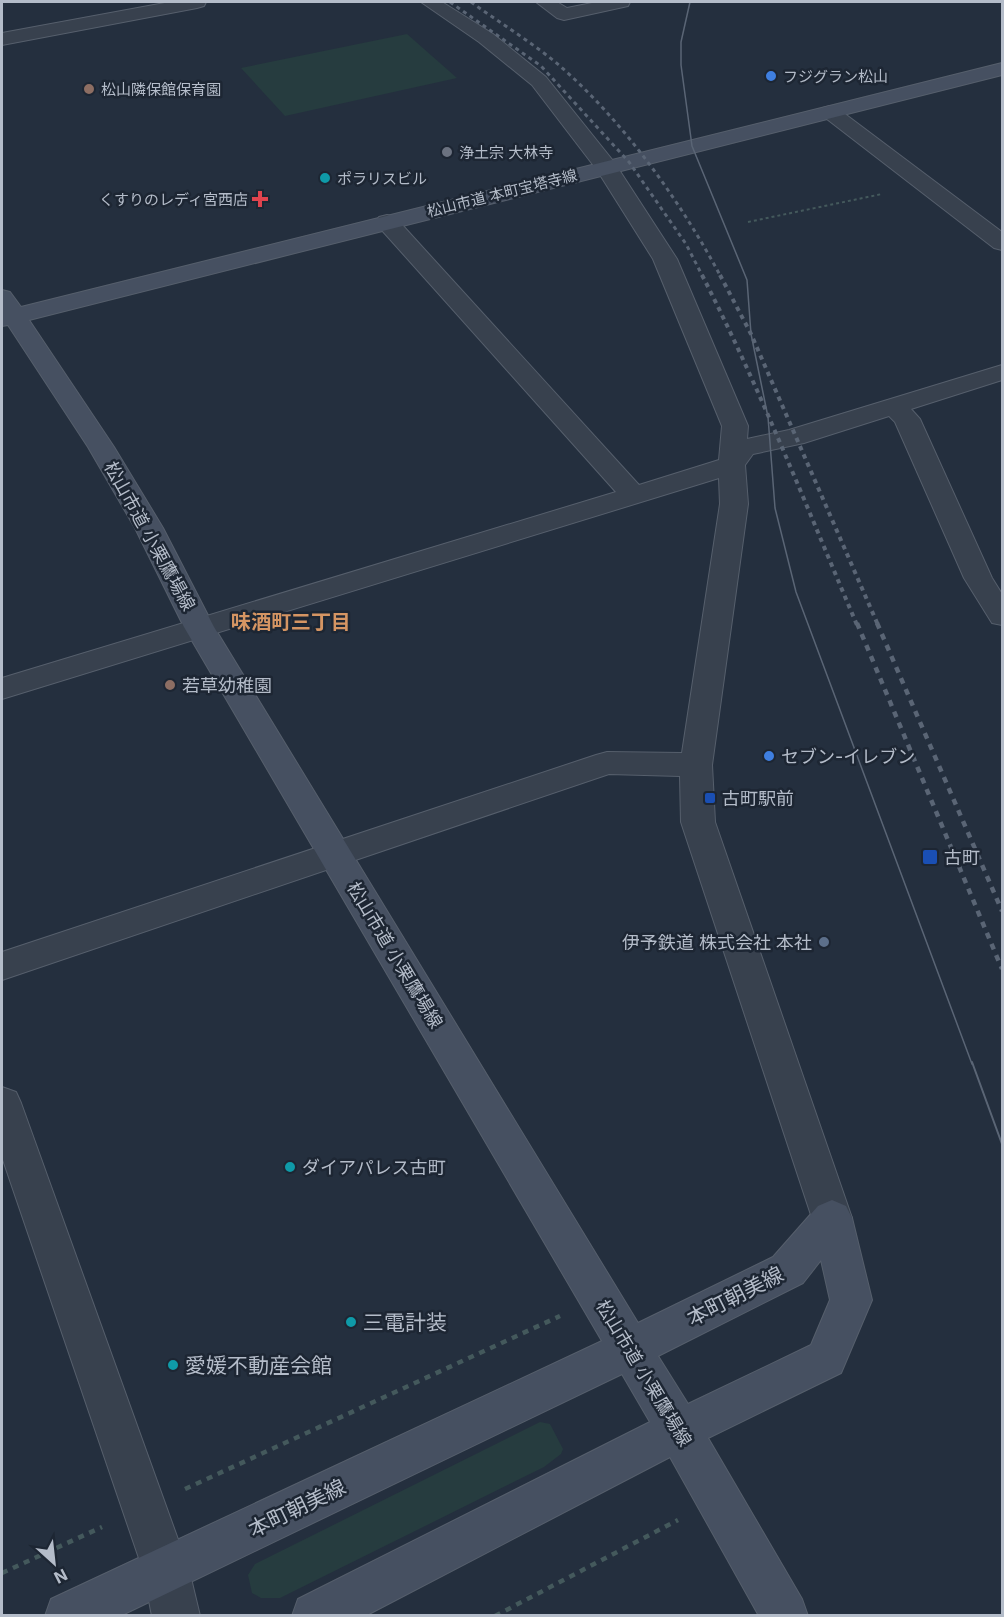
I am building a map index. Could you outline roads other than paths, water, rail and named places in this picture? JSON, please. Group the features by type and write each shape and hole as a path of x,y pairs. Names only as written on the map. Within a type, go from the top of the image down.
{"street":[{"path":"315,1616 679,1430 826,1359 851,1300 832,1218 698,822 696,765 734,504 732,465 735,426 665,259 606,167 539,81 486,38 430,2"},
{"path":"544,2 564,14 621,2"},
{"path":"2,39 184,3"},
{"name":"松山市道 本町宝塔寺線","path":"5,311 387,222 1002,69"},
{"path":"830,112 1002,243"},
{"path":"387,222 634,495"},
{"name":"松山市道 小栗鷹場線","path":"5,311 113,467 149,528 199,627 679,1430 785,1616"},
{"path":"2,689 732,465 744,448 795,437 1002,372"},
{"path":"895,407 907,419 978,578 1002,616"},
{"path":"2,966 607,763 696,765"},
{"path":"2,1103 166,1570 176,1616"},
{"name":"本町朝美線","path":"68,1616 629,1349 788,1270 832,1218"}],"tram line":[{"path":"690,2 681,42 681,65 692,146 747,280 751,334 768,417 775,508 796,592 972,1064"},
{"path":"972,1062 1002,1144"}],"railway":[{"path":"450,2 541,66 629,162 686,244 703,276"},
{"path":"471,2 560,66 607,112 669,192 721,277"},
{"path":"720,275 751,334 878,625"},
{"path":"703,276 763,405 857,625"},
{"path":"857,623 1002,969"},
{"path":"877,623 1002,911"}],"place":[{"name":"フジグラン松山","path":"771,76"},
{"name":"松山隣保館保育園","path":"89,89"},
{"name":"浄土宗 大林寺","path":"447,152"},
{"name":"ポラリスビル","path":"325,178"},
{"name":"くすりのレディ宮西店","path":"260,199"},
{"name":"若草幼稚園","path":"170,685"},
{"name":"セブン-イレブン","path":"769,756"},
{"name":"古町駅前","path":"710,798"},
{"name":"古町","path":"930,857"},
{"name":"伊予鉄道 株式会社 本社","path":"824,942"},
{"name":"ダイアパレス古町","path":"290,1167"},
{"name":"三電計装","path":"351,1322"},
{"name":"愛媛不動産会館","path":"173,1365"}],"district":[{"name":"味酒町三丁目","path":"291,622"}]}
